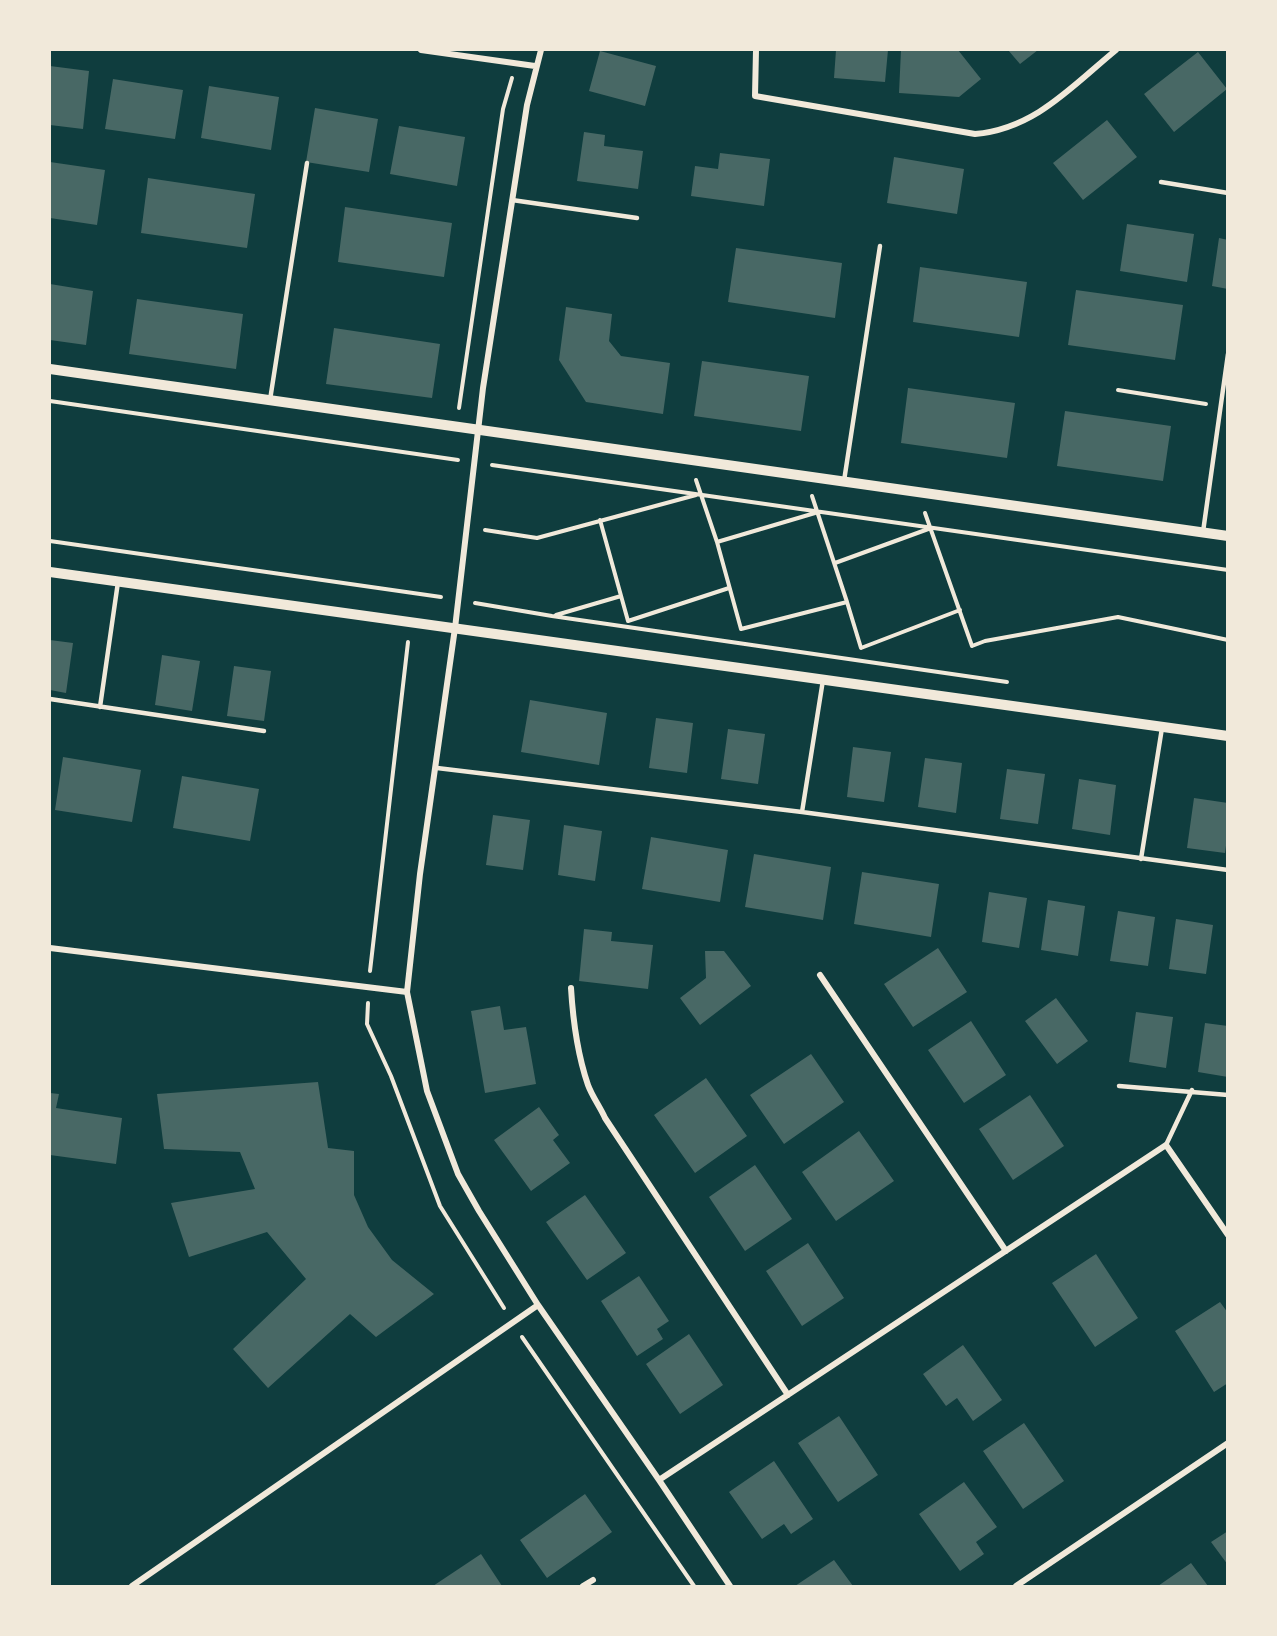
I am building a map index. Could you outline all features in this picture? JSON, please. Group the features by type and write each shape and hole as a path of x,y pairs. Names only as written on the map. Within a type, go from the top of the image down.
{"street":[{"path":"421,50 535,66"},
{"path":"540,50 535,66 512,200 478,430 455,628 437,768 420,874 407,992 427,1091 458,1174 478,1211 538,1305 730,1587"},
{"path":"756,50 754,96 975,134 1010,128 1035,116 1116,50"},
{"path":"50,369 1227,536"},
{"path":"50,572 1227,736"},
{"path":"50,948 407,992"},
{"path":"820,975 1006,1251"},
{"path":"571,988 573,1022 579,1049 589,1086 605,1118 788,1395"},
{"path":"659,1480 1166,1145 1227,1234"},
{"path":"132,1587 538,1305"},
{"path":"1016,1587 1027,1583 1227,1443"},
{"path":"583,1587 592,1580"}],"lane":[{"path":"270,400 307,163"},
{"path":"1161,182 1227,193"},
{"path":"512,200 638,218"},
{"path":"844,482 880,246"},
{"path":"1203,532 1227,354"},
{"path":"100,707 118,582"},
{"path":"802,812 823,680"},
{"path":"50,699 264,731"},
{"path":"1141,859 1162,727"},
{"path":"437,768 802,812 1227,870"},
{"path":"1119,1086 1192,1090 1227,1095"},
{"path":"1166,1145 1192,1090"}],"path":[{"path":"456,427 503,109 516,63"},
{"path":"1118,390 1220,406"},
{"path":"50,401 436,457"},
{"path":"691,460 699,495 717,542 741,629 847,602"},
{"path":"503,467 1227,570"},
{"path":"804,476 835,563 861,648 960,610"},
{"path":"916,492 972,646 985,641 1118,617 1227,640"},
{"path":"467,527 537,538 699,495"},
{"path":"717,542 818,512"},
{"path":"600,520 628,621 729,588"},
{"path":"835,563 931,528"},
{"path":"50,541 421,595"},
{"path":"552,616 621,596"},
{"path":"484,604 1011,683"},
{"path":"545,641 552,616"},
{"path":"368,1024 377,900 404,691"}],"building":[{"path":"836,50 888,50 885,82 834,78"},
{"path":"901,50 958,50 981,79 959,97 899,93"},
{"path":"1008,50 1038,50 1020,64"},
{"path":"600,51 656,66 645,106 589,91"},
{"path":"1198,52 1227,89 1174,132 1144,94"},
{"path":"50,66 89,71 83,129 50,125"},
{"path":"113,79 183,90 175,139 105,129"},
{"path":"209,86 279,97 271,150 201,138"},
{"path":"315,108 378,119 369,172 306,162"},
{"path":"1107,120 1137,157 1083,200 1053,163"},
{"path":"399,126 465,137 457,186 390,174"},
{"path":"584,132 605,135 604,146 643,151 638,189 577,181"},
{"path":"720,153 770,159 764,206 691,196 695,166 718,169"},
{"path":"894,157 964,169 957,214 887,203"},
{"path":"50,162 105,170 97,225 50,218"},
{"path":"148,178 255,194 247,248 141,233"},
{"path":"345,207 452,223 444,277 338,262"},
{"path":"1127,224 1194,234 1187,282 1120,271"},
{"path":"1219,238 1228,240 1228,289 1212,286"},
{"path":"736,248 842,263 835,318 728,302"},
{"path":"920,267 1027,282 1019,337 913,322"},
{"path":"50,284 93,291 86,345 50,340"},
{"path":"1076,290 1183,305 1175,360 1068,345"},
{"path":"137,299 243,314 236,369 129,354"},
{"path":"566,307 612,314 609,341 621,356 670,363 663,414 586,402 559,360"},
{"path":"334,328 440,344 432,398 326,384"},
{"path":"702,361 809,376 801,431 694,416"},
{"path":"908,388 1015,403 1007,458 901,443"},
{"path":"1065,411 1171,426 1163,481 1057,466"},
{"path":"50,640 73,643 66,693 50,690"},
{"path":"162,655 200,661 192,711 155,705"},
{"path":"234,666 271,671 264,721 227,716"},
{"path":"530,700 607,713 599,765 521,752"},
{"path":"656,718 693,723 687,773 649,768"},
{"path":"728,729 765,734 758,784 721,779"},
{"path":"853,747 891,752 884,802 847,797"},
{"path":"63,757 141,770 132,822 55,810"},
{"path":"925,758 962,763 956,813 918,807"},
{"path":"1007,769 1045,774 1038,824 1000,819"},
{"path":"182,776 259,789 250,841 173,828"},
{"path":"1079,779 1116,785 1110,835 1072,829"},
{"path":"1194,798 1228,803 1225,853 1187,848"},
{"path":"493,815 530,820 523,870 486,865"},
{"path":"564,825 602,831 595,881 558,875"},
{"path":"651,837 728,850 720,902 642,889"},
{"path":"754,854 831,867 823,920 745,907"},
{"path":"862,872 939,884 931,937 854,924"},
{"path":"989,892 1027,898 1019,948 982,942"},
{"path":"1048,900 1085,906 1078,956 1041,950"},
{"path":"1118,911 1155,917 1148,966 1110,961"},
{"path":"1176,919 1213,925 1206,974 1169,969"},
{"path":"584,929 612,932 611,941 653,945 648,989 579,981"},
{"path":"938,948 967,992 913,1027 884,984"},
{"path":"705,951 724,951 751,986 700,1025 680,998 706,978"},
{"path":"1056,998 1088,1041 1057,1064 1025,1021"},
{"path":"500,1006 504,1030 526,1027 536,1084 485,1093 471,1011"},
{"path":"1136,1012 1173,1017 1166,1068 1129,1062"},
{"path":"971,1021 1006,1075 964,1103 928,1050"},
{"path":"1205,1023 1228,1026 1228,1077 1198,1072"},
{"path":"811,1054 844,1102 784,1144 750,1095"},
{"path":"706,1078 747,1136 695,1173 654,1115"},
{"path":"318,1082 328,1148 354,1151 354,1195 368,1227 392,1260 434,1294 376,1337 350,1314 268,1388 233,1349 306,1279 267,1232 189,1257 171,1203 255,1189 240,1152 164,1149 157,1094"},
{"path":"50,1093 59,1094 56,1108 122,1118 116,1164 50,1155"},
{"path":"1030,1095 1064,1146 1013,1180 979,1129"},
{"path":"539,1107 559,1135 553,1140 570,1163 531,1191 494,1140"},
{"path":"859,1131 894,1181 836,1221 802,1172"},
{"path":"755,1165 792,1219 745,1251 709,1197"},
{"path":"585,1195 626,1253 587,1280 546,1222"},
{"path":"808,1243 844,1298 802,1326 766,1271"},
{"path":"1096,1254 1138,1318 1095,1347 1052,1283"},
{"path":"639,1276 669,1321 657,1329 663,1339 637,1356 601,1301"},
{"path":"1220,1302 1228,1313 1228,1383 1214,1392 1175,1331"},
{"path":"689,1334 723,1385 680,1414 646,1364"},
{"path":"963,1345 1002,1400 973,1421 957,1398 946,1406 923,1374"},
{"path":"839,1416 878,1475 838,1502 798,1443"},
{"path":"1024,1423 1064,1481 1023,1509 983,1451"},
{"path":"774,1461 813,1519 791,1534 784,1524 762,1539 729,1492"},
{"path":"964,1482 997,1527 976,1542 984,1554 960,1571 919,1514"},
{"path":"585,1494 612,1532 547,1578 520,1540"},
{"path":"1228,1531 1228,1565 1211,1542"},
{"path":"481,1554 502,1586 433,1586"},
{"path":"834,1560 853,1586 795,1586"},
{"path":"1191,1563 1208,1586 1158,1586"}]}
